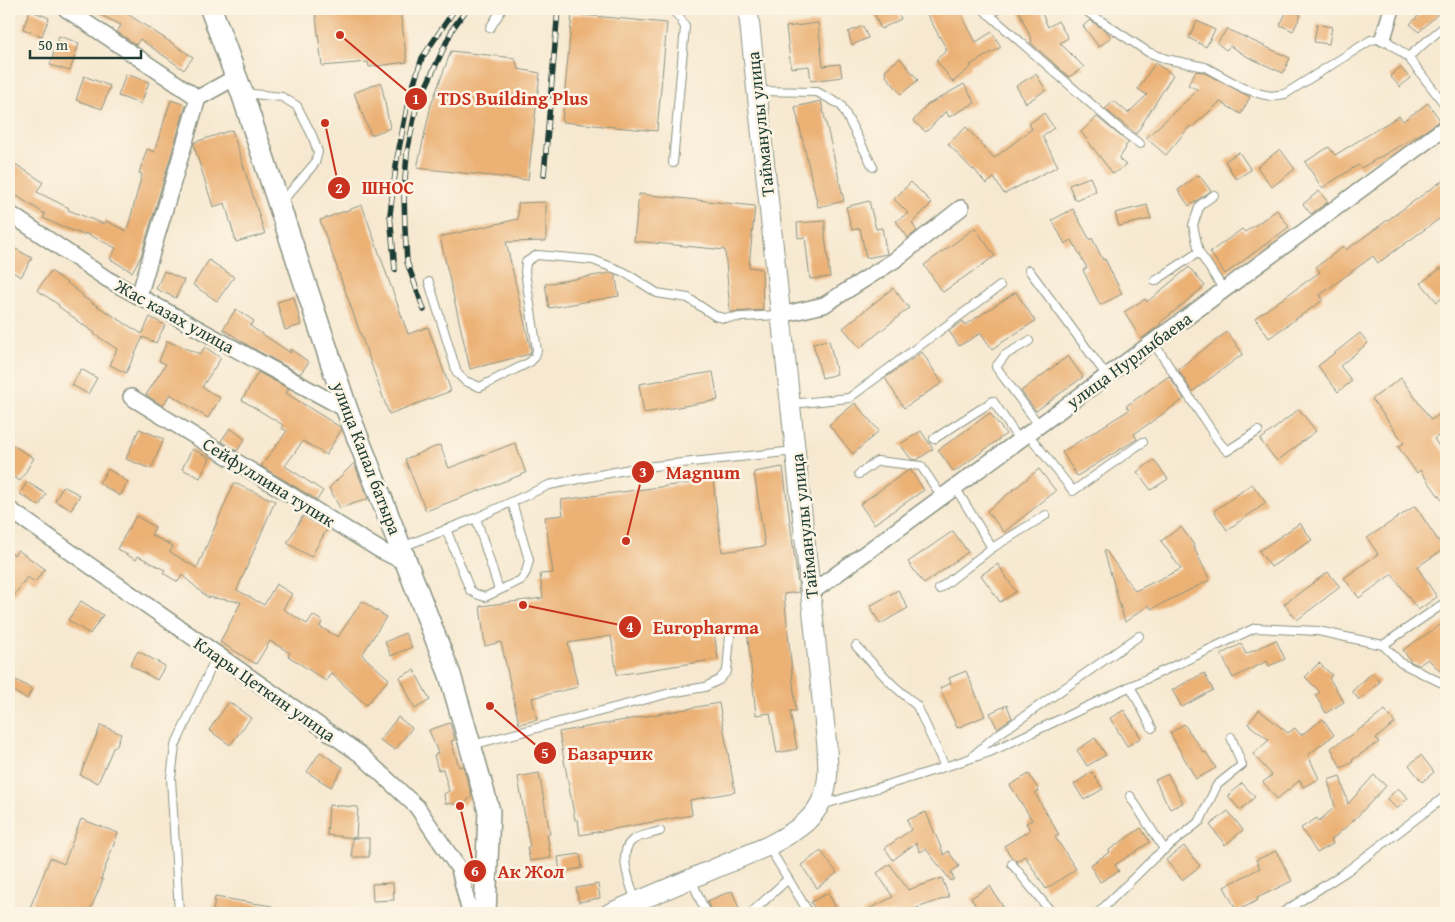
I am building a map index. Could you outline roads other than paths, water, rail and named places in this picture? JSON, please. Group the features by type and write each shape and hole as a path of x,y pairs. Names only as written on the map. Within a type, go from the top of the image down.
{"main road":[{"name":"улица Капал батыра","path":"211,9 239,85 347,410 450,675 489,811 485,913"}],"street":[{"path":"66,9 198,98"},
{"name":"Тайманулы улица","path":"610,913 768,846 807,823 820,805 827,781 827,746 748,9"},
{"path":"1383,38 1392,9"},
{"path":"198,98 239,85"},
{"path":"139,296 198,98"},
{"name":"улица Нурлыбаева","path":"811,593 1446,127"},
{"path":"782,314 824,305 894,260 961,208"},
{"name":"Жас казах улица","path":"9,213 107,279 347,410"},
{"name":"Сейфуллина тупик","path":"131,396 380,550 405,556"},
{"name":"Клары Цеткин улица","path":"9,509 360,754 417,807 459,870 470,913"}],"lane":[{"path":"490,28 502,9"},
{"path":"672,9 685,27 673,163"},
{"path":"986,11 998,9"},
{"path":"1083,9 1148,52 1205,68 1243,88 1271,96 1285,94 1371,40 1383,38 1408,56 1446,106"},
{"path":"986,11 1122,131 1140,144"},
{"path":"1408,56 1446,26"},
{"path":"239,85 282,98 297,106 318,152 315,163 279,205"},
{"path":"756,91 817,92 841,105 873,167"},
{"path":"1214,195 1200,205 1193,225 1199,252 1224,290"},
{"path":"1156,281 1199,252"},
{"path":"429,282 457,373 465,381 480,386 530,362 535,357 537,350 525,272 526,262 536,255 592,260 624,272 656,293 688,298 715,316 724,318 782,314"},
{"path":"1028,270 1107,376"},
{"path":"791,404 849,398 1000,286"},
{"path":"1029,341 1005,354 996,367 1029,433 1073,491 1143,442"},
{"path":"1153,342 1219,442 1227,451 1258,431"},
{"path":"934,439 993,401 1029,433"},
{"path":"405,556 446,529 476,518 549,485 635,468 795,451"},
{"path":"859,474 877,461 921,466 942,497"},
{"path":"955,487 992,548"},
{"path":"446,529 470,590 485,597 521,580 526,572 529,560 512,502"},
{"path":"939,589 992,548 1046,515"},
{"path":"476,518 499,590"},
{"path":"1383,645 1446,602"},
{"path":"820,805 990,752 1254,628 1318,631 1383,645 1401,663 1440,682 1446,683"},
{"path":"470,745 670,693 705,687 719,680 727,671 730,635"},
{"path":"970,758 993,738 1139,636"},
{"path":"856,646 917,706 945,767"},
{"path":"180,913 171,778 175,746 217,654"},
{"path":"1130,686 1152,728"},
{"path":"1098,913 1164,849 1200,821 1218,785 1242,765 1230,737"},
{"path":"1130,796 1164,849"},
{"path":"1282,913 1347,872 1446,796"},
{"path":"636,902 624,860 626,848 634,840 660,831"},
{"path":"768,846 808,913"},
{"path":"1012,864 1052,913"},
{"path":"691,879 706,913"},
{"path":"751,913 788,879"}],"railway":[{"path":"395,270 390,214 397,159 408,102 422,58 455,9"},
{"path":"424,310 407,262 404,193 407,153 416,108 453,28 467,9"},
{"path":"544,175 558,9"}],"place":[{"name":"TDS Building Plus","path":"340,35"},
{"name":"ШНОС","path":"325,123"},
{"name":"Magnum","path":"626,541"},
{"name":"Europharma","path":"523,605"},
{"name":"Базарчик","path":"490,706"},
{"name":"Ак Жол","path":"460,806"}]}
